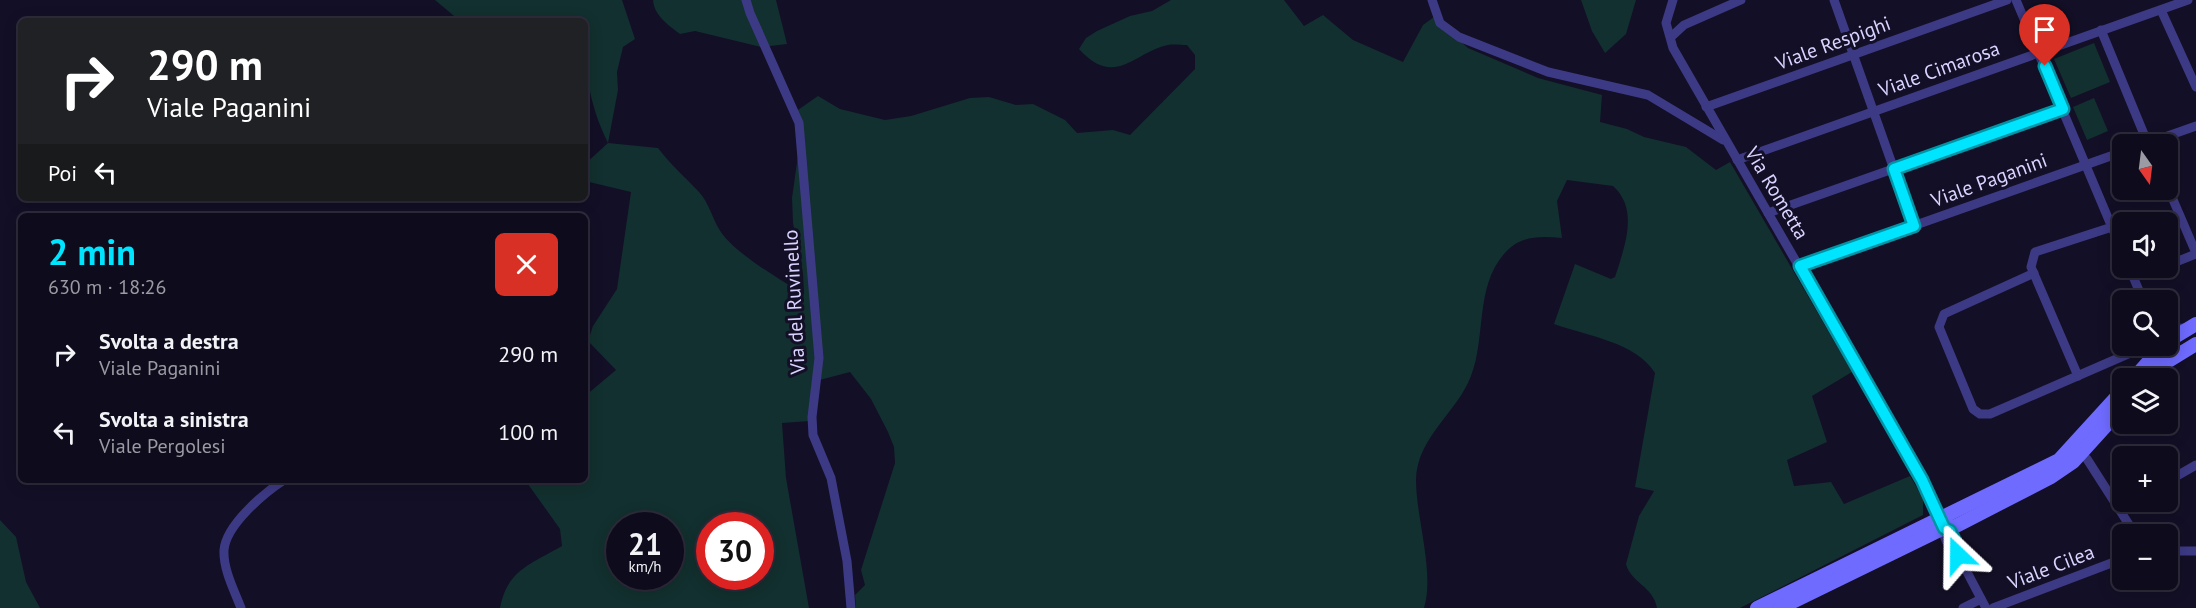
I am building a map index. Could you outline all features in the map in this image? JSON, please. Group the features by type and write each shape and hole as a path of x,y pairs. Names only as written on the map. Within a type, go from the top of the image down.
{"main road":[{"path":"2178,335 2193,326"},
{"path":"2159,368 2196,344"},
{"path":"1780,608 1942,526 2059,460 2112,402"},
{"path":"1756,608 1942,526 1956,526 2051,477 2073,462 2112,419"}],"street":[{"name":"Via del Ruvinello","path":"746,0 799,123 819,357 812,417 813,435 831,478 847,561 851,608"},
{"path":"1432,0 1440,23 1459,37 1548,72 1648,95 1724,140"},
{"name":"Via Rometta","path":"1673,0 1666,23 1673,48 1922,480 1942,526 1950,531 1959,550 1958,555 1986,608"},
{"path":"1671,37 1684,25 1741,0"},
{"path":"1833,0 1914,226"},
{"name":"Viale Respighi","path":"1706,107 2007,0"},
{"path":"2016,0 2112,227 2035,252 2031,267 2078,376"},
{"name":"Viale Cimarosa","path":"1737,160 2188,0"},
{"path":"2161,10 2196,87"},
{"path":"2101,30 2143,134"},
{"path":"1768,213 2063,109"},
{"path":"2174,134 2196,126"},
{"name":"Viale Paganini","path":"1800,266 2112,155"},
{"path":"2173,200 2196,254 2178,261"},
{"path":"2034,273 1944,314 1939,327 1973,409 1980,414 1989,414 2078,376 2133,356"},
{"path":"2178,328 2193,326"},
{"path":"2155,368 2165,356"},
{"path":"2087,459 2112,496"},
{"path":"2178,475 2196,465"},
{"path":"241,608 225,561 226,542 235,525 267,491 279,483"},
{"path":"1794,608 1942,526"},
{"path":"2178,551 2196,551"},
{"name":"Viale Cilea","path":"1993,608 2112,563"},
{"path":"1963,608 1981,599"}],"green space":[{"path":"435,0 622,0 635,39 623,47 617,72 618,90 608,143 591,98 588,18 456,18"},
{"path":"653,0 776,0 787,44 761,47 695,31 680,34 659,15"},
{"path":"1171,0 1284,0 1304,26 1323,15 1353,40 1403,62 1423,25 1438,14 1444,27 1468,48 1538,78 1602,95 1600,122 1627,129 1644,137 1686,147 1716,170 1730,162 1852,372 1812,396 1827,442 1787,460 1794,486 1831,482 1844,504 1910,476 1923,498 1923,515 1740,608 1657,608 1647,589 1632,576 1626,564 1639,516 1654,491 1635,487 1655,373 1647,362 1623,347 1554,324 1575,264 1611,279 1615,277 1626,241 1628,217 1626,206 1621,195 1613,186 1567,180 1557,201 1562,238 1538,237 1517,243 1504,254 1495,267 1485,297 1476,361 1471,376 1457,402 1430,438 1418,465 1417,495 1427,579 1424,608 856,608 855,595 865,585 861,570 895,463 894,447 888,432 871,399 850,372 812,382 810,421 782,423 786,478 809,608 500,608 503,595 515,576 562,546 560,529 527,483 588,483 588,393 616,370 588,341 593,326 617,289 631,192 588,182 588,161 608,143 658,148 702,196 725,238 758,265 804,294 803,274 793,223 792,198 798,155 795,112 818,96 840,109 885,120 911,116 970,98 989,97 1016,105 1033,104 1065,120 1077,133 1113,130 1130,135 1195,69 1195,55 1187,45 1168,45 1124,65 1114,67 1103,66 1092,61 1079,49 1086,38 1130,16 1152,11"},
{"path":"1581,0 1636,0 1626,34 1605,53 1592,31"},
{"path":"2094,43 2110,82 2071,98 2054,59"},
{"path":"2094,98 2108,131 2087,140 2073,107"},
{"path":"0,520 16,537 26,582 40,608 0,608"}],"route":[{"path":"1958,555 1959,550 1950,531 1944,528 1922,480 1800,266 1914,226 1894,169 2063,109 2045,66"}]}
